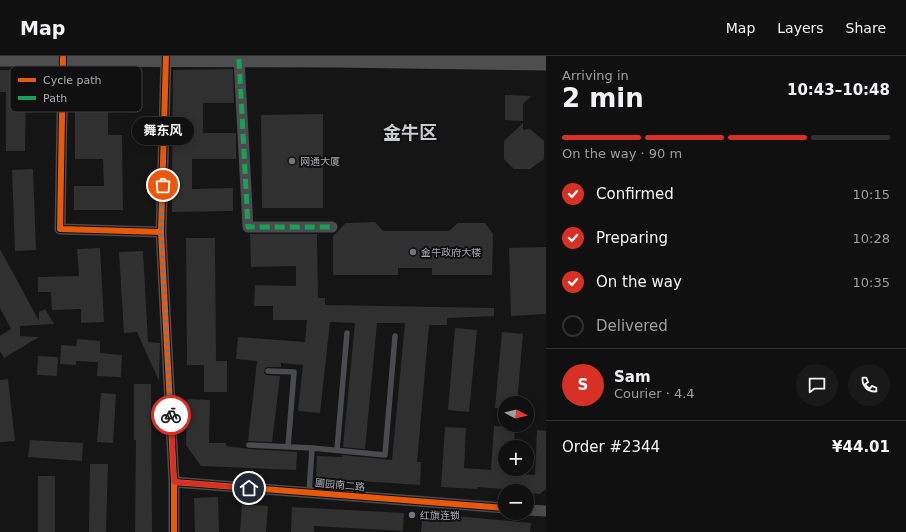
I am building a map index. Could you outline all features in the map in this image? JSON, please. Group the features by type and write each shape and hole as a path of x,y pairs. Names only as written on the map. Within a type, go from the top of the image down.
{"main road":[{"path":"0,58 166,57 546,62"}],"street":[{"path":"166,57 161,232 174,482 174,532"},
{"path":"63,58 63,66"},
{"path":"239,59 248,227 332,227"},
{"path":"62,112 60,229 161,232"},
{"name":"圃园南二路","path":"174,482 498,507"},
{"path":"534,510 546,511"}],"lane":[{"path":"337,450 347,334"},
{"path":"249,445 288,446 386,455 395,336"},
{"path":"268,371 294,372 288,446"},
{"path":"308,493 312,448"}],"building":[{"path":"233,69 234,103 203,103 203,133 236,133 236,159 192,159 192,189 233,188 233,211 172,212 173,70"},
{"path":"0,70 10,70 10,112 26,112 25,151 6,151 6,92 0,92"},
{"path":"505,95 531,96 523,104 523,121 505,120"},
{"path":"75,112 108,112 108,135 122,135 123,210 74,210 74,186 104,186 103,159 75,159"},
{"name":"网通大厦","path":"323,114 323,208 262,208 261,115"},
{"path":"523,123 523,130 530,129 544,141 544,159 530,169 514,169 504,159 504,141"},
{"path":"33,169 36,250 15,251 12,170"},
{"name":"金牛政府大楼","path":"375,222 383,231 449,231 458,223 485,223 493,234 492,275 432,275 432,268 398,268 398,275 333,275 333,236 346,223"},
{"path":"250,234 317,234 318,298 325,298 325,305 494,308 494,316 447,318 447,325 429,325 417,462 421,462 420,485 316,478 317,456 342,457 342,455 392,460 405,323 377,323 365,449 343,447 355,323 330,322 320,413 298,411 303,365 281,363 281,367 265,368 264,373 266,375 280,376 272,442 248,441 257,361 236,359 238,337 305,342 307,320 273,320 273,306 254,306 255,285 296,286 296,266 251,267"},
{"path":"186,238 215,238 216,361 227,361 227,392 204,392 204,365 187,365"},
{"path":"546,247 546,314 511,316 509,248"},
{"path":"100,248 104,322 81,323 81,309 52,310 51,292 38,292 38,277 79,276 77,249"},
{"path":"0,249 39,321 39,312 45,309 54,324 20,326 20,336 39,337 4,358 0,351 0,336 11,329 0,308"},
{"path":"143,251 148,342 160,343 159,381 137,332 124,333 119,252"},
{"path":"455,328 477,330 469,412 448,410"},
{"path":"502,332 523,334 518,396 498,396 498,408 495,408"},
{"path":"77,339 100,341 100,353 122,355 121,377 97,376 98,362 76,361 76,365 60,364 61,345 76,346"},
{"path":"38,356 58,357 57,376 37,375"},
{"path":"8,379 15,441 0,442 0,380"},
{"path":"134,384 151,384 152,532 135,532 136,440 134,440"},
{"path":"101,393 116,394 113,443 97,442"},
{"path":"187,399 210,400 209,443 226,443 226,446 249,449 297,452 296,470 201,466 186,445"},
{"path":"494,426 498,426 498,432 515,432 514,440 498,440 498,476 534,476 537,430 546,431 546,489 540,494 534,494 534,484 498,484 498,489 441,487 445,427 466,428 464,468 491,470"},
{"path":"30,440 83,443 82,461 28,457"},
{"path":"90,464 108,464 106,532 89,532"},
{"path":"38,476 55,476 55,532 38,532"},
{"path":"218,497 219,532 195,532 194,498"},
{"path":"242,504 268,506 266,532 240,532"},
{"path":"292,507 404,513 403,531 314,526 314,532 291,532"},
{"path":"423,513 531,523 530,532 421,532"}],"marked path":[{"path":"239,59 248,227 332,227"}],"cycle path":[{"path":"166,56 161,232 174,482 174,532"},
{"path":"63,58 63,66"},
{"path":"62,112 60,229 161,232"},
{"path":"174,482 498,507"}],"way so far":[{"path":"163,185 161,232 171,415"}],"place":[{"name":"网通大厦","path":"292,161"},
{"name":"舞东风","path":"163,185"},
{"name":"金牛政府大楼","path":"413,252"},
{"name":"红旗连锁","path":"412,515"}],"district":[{"name":"金牛区","path":"410,132"}],"route":[{"path":"171,415 174,482 249,488"}]}
